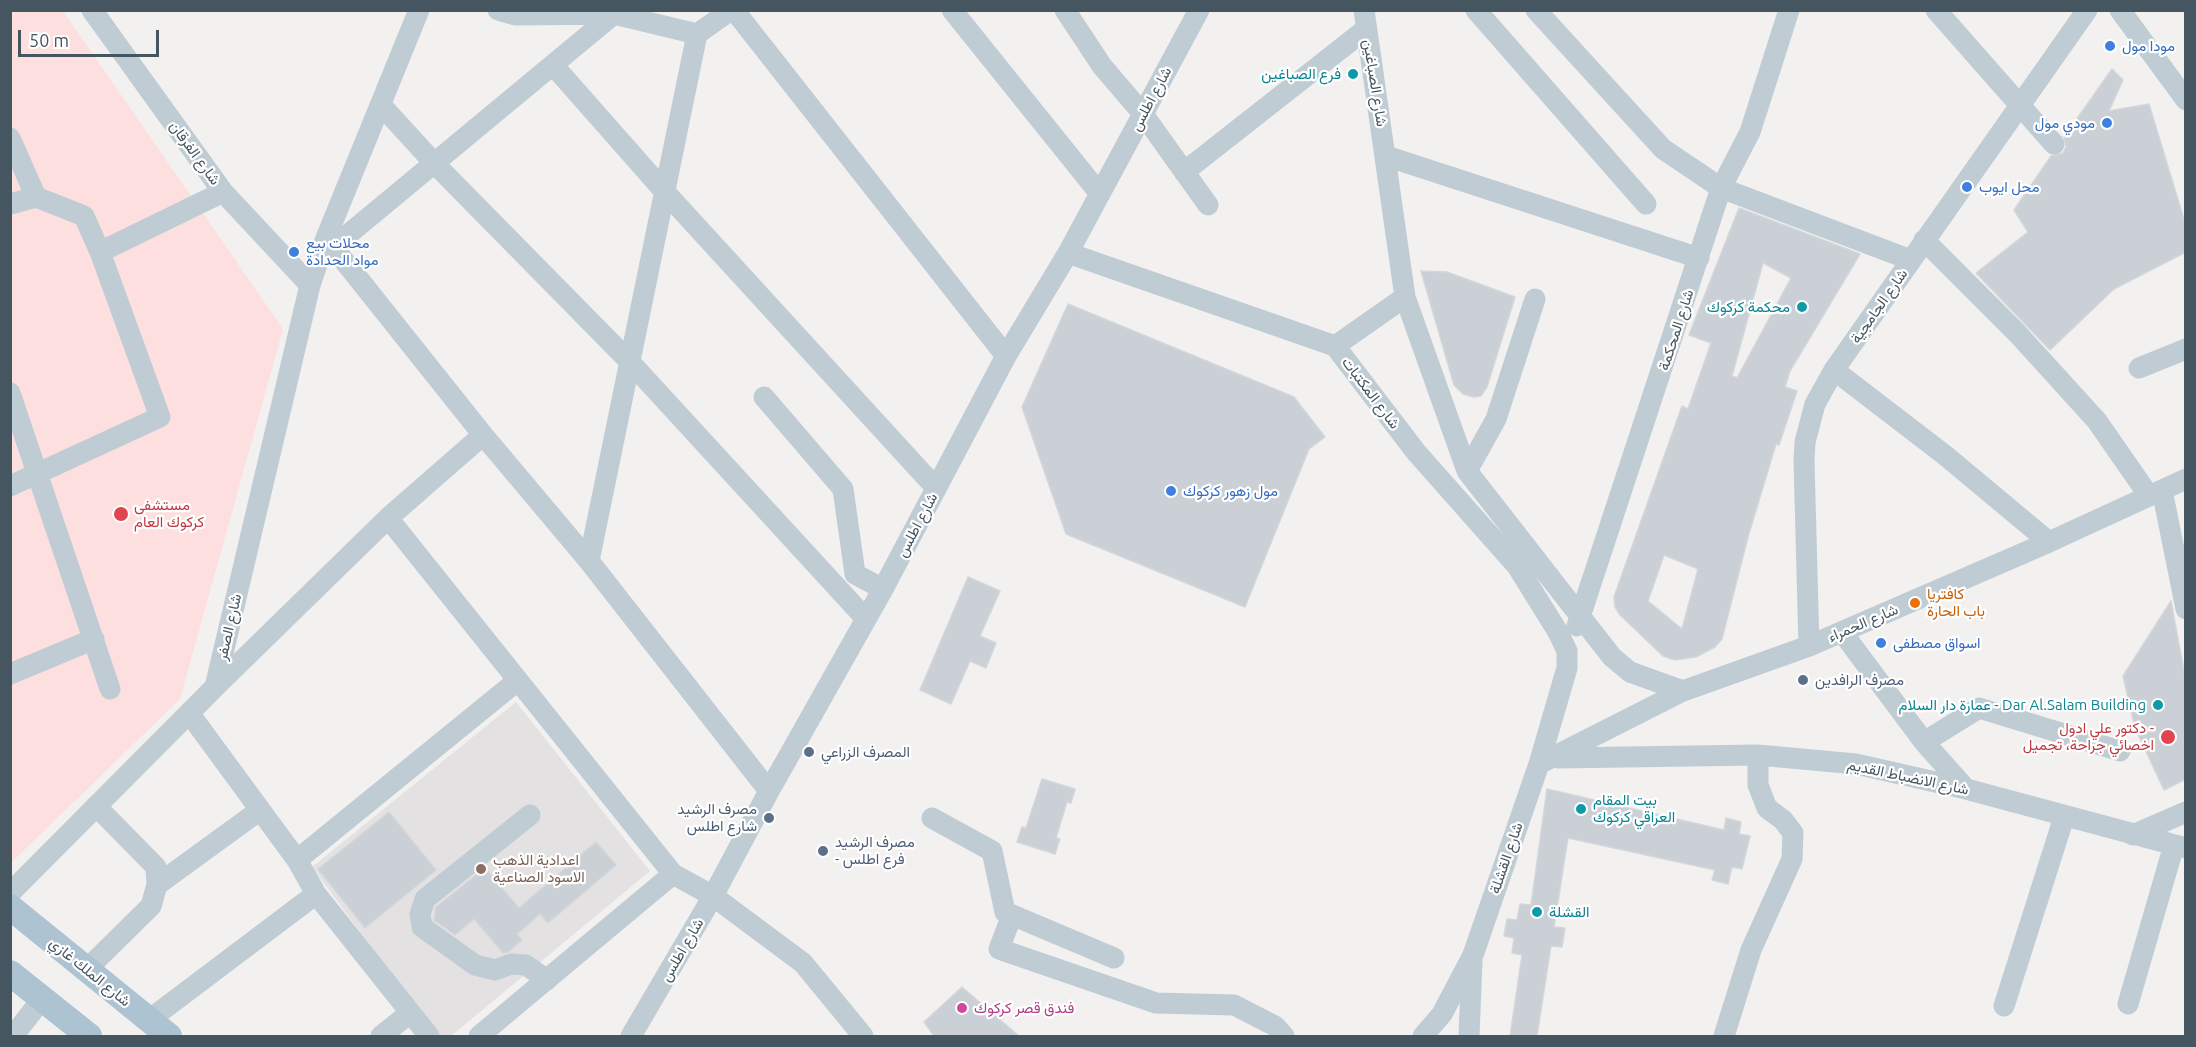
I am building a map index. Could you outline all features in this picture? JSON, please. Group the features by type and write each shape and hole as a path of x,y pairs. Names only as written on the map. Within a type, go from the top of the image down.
{"main road":[{"name":"شارع الملك غازي","path":"10,907 169,1036"},
{"path":"10,973 89,1036"}],"street":[{"name":"شارع الفرقان","path":"92,10 223,192 310,285"},
{"name":"شارع الصفر","path":"215,687 310,285 329,243 418,10"},
{"path":"589,561 696,34 733,10 1006,356"},
{"path":"952,10 1100,194"},
{"path":"1065,10 1102,66 1143,114 1208,205"},
{"name":"شارع اطلس","path":"632,1036 713,896 769,791 883,589 1006,356 1068,253 1199,10"},
{"path":"1476,10 1646,204"},
{"path":"1536,10 1663,149 1721,188 1911,260"},
{"name":"شارع المحكمة","path":"1567,660 1721,188 1750,132 1790,10"},
{"path":"1936,10 2054,144"},
{"name":"شارع الجامجية","path":"1809,646 1805,442 1815,404 1834,370 2087,10"},
{"path":"2120,10 2186,100"},
{"path":"510,12 614,14 696,34"},
{"path":"614,14 435,164 329,243 483,435 589,561 769,791"},
{"path":"1184,172 1365,20"},
{"name":"شارع الصباغين","path":"1365,20 1386,156"},
{"path":"553,65 664,192 936,488"},
{"path":"381,105 435,164 630,362 866,619"},
{"path":"10,138 36,196"},
{"path":"1683,692 1630,672 1612,657 1467,471 1405,297 1386,156 1699,258"},
{"path":"100,252 223,192"},
{"path":"10,204 36,196 84,216 100,252 160,417 37,476 10,486"},
{"path":"1924,240 2017,333 2097,421 2156,493 2186,609"},
{"name":"شارع المكتبات","path":"1068,253 1335,346 1416,452 1517,566 1548,613 1567,660"},
{"path":"1335,346 1405,297"},
{"path":"1467,471 1496,418 1535,299"},
{"path":"2139,368 2186,349"},
{"path":"1834,370 1946,456 2049,542"},
{"path":"10,393 110,689"},
{"path":"764,397 843,489 855,574 883,589"},
{"path":"10,893 215,687 388,518 483,435"},
{"name":"شارع الحمراء","path":"1545,761 1683,692 1809,646 2049,542 2186,479"},
{"path":"388,518 673,874 713,896 802,963 863,1036"},
{"path":"1842,632 1924,742 1966,789"},
{"path":"10,674 93,639"},
{"name":"شارع القشلة","path":"1423,1036 1442,1014 1473,954 1545,761 1567,660"},
{"path":"297,860 517,681"},
{"path":"1924,742 1978,708 2120,751"},
{"path":"189,713 297,860 316,894 429,1036"},
{"path":"1724,1036 1751,950 1792,859 1793,833 1783,820 1767,808 1758,785 1758,755"},
{"name":"شارع الانضباط القديم","path":"1545,761 1758,755 1856,764 1966,789 2064,817 2180,846"},
{"path":"87,969 151,906 157,885 156,867 96,806"},
{"path":"157,885 260,810"},
{"path":"2133,835 2186,812"},
{"path":"530,815 425,899 420,914 422,927 475,965 495,970 511,964 526,965 547,980"},
{"path":"2004,1006 2064,817"},
{"path":"932,818 992,851 1005,912 1114,958"},
{"path":"2128,1004 2180,846"},
{"path":"479,1036 673,874"},
{"path":"148,1020 316,894"},
{"path":"1012,915 999,949 1156,1003 1234,1005 1275,1026 1284,1036"},
{"path":"1469,1036 1473,954"},
{"path":"13,1036 42,999"},
{"path":"381,1036 410,1013"}],"shaded area":[{"name":"مستشفى كركوك العام","path":"11,11 63,11 283,329 180,699 11,863"},
{"name":"اعدادية الذهب الاسود الصناعية","path":"516,702 650,871 451,1036 437,1036 312,867"}],"building":[{"path":"2112,69 2123,80 2109,111 2149,104 2186,226 2186,252 2114,289 2050,350 1976,273 2028,232 2014,210 2051,156 2063,153 2066,147 2064,137"},
{"path":"1739,208 1860,254 1790,371 1785,387 1797,391 1779,445 1776,444 1748,537 1722,639 1715,647 1696,657 1675,660 1663,656 1620,615 1615,607 1614,597 1682,406 1688,409 1711,343 1689,335","holes":["1763,263 1791,278 1737,378 1732,376","1664,555 1698,569 1682,629 1648,601"]},
{"path":"1421,271 1447,272 1515,297 1487,387 1481,396 1463,394 1454,385"},
{"name":"مول زهور كركوك","path":"1068,304 1294,397 1325,437 1309,449 1245,607 1066,534 1022,407"},
{"path":"968,577 1000,591 980,636 996,643 986,668 970,661 951,704 920,690"},
{"name":"عمارة دار السلام - Dar Al.Salam Building","path":"2171,601 2186,682 2186,779 2164,790 2135,728 2123,676"},
{"path":"1042,779 1075,789 1071,803 1067,802 1056,838 1060,839 1055,854 1017,842 1022,827 1026,828"},
{"name":"القشلة","path":"1547,789 1724,830 1726,818 1741,822 1739,834 1750,836 1742,869 1732,867 1728,884 1712,880 1715,870 1568,838 1554,927 1565,928 1562,947 1551,946 1537,1036 1510,1036 1522,955 1512,953 1514,938 1504,936 1507,919 1517,920 1520,904 1531,905"},
{"path":"389,812 436,870 365,928 318,869"},
{"path":"596,842 616,865 548,923 540,914 517,934 522,940 508,952 503,953 474,919 455,935 434,920 436,907 485,868 519,908"},
{"name":"فندق قصر كركوك","path":"962,987 1019,1036 934,1036 924,1022"}],"place":[{"name":"مودا مول","path":"2110,46"},
{"name":"فرع الصباغين","path":"1353,74"},
{"name":"مودي مول","path":"2107,123"},
{"name":"محل ايوب","path":"1967,187"},
{"name":"محلات بيع مواد الحدادة","path":"294,252"},
{"name":"محكمة كركوك","path":"1802,307"},
{"name":"مول زهور كركوك","path":"1171,491"},
{"name":"مستشفى كركوك العام","path":"121,514"},
{"name":"كافتريا باب الحارة","path":"1915,603"},
{"name":"اسواق مصطفى","path":"1881,643"},
{"name":"مصرف الرافدين","path":"1803,680"},
{"name":"عمارة دار السلام - Dar Al.Salam Building","path":"2158,705"},
{"name":"دكتور علي ادول - اخصائي جراحة، تجميل","path":"2168,737"},
{"name":"المصرف الزراعي","path":"809,752"},
{"name":"بيت المقام العراقي كركوك","path":"1581,809"},
{"name":"مصرف الرشيد شارع اطلس","path":"769,818"},
{"name":"مصرف الرشيد - فرع اطلس","path":"823,851"},
{"name":"اعدادية الذهب الاسود الصناعية","path":"481,869"},
{"name":"القشلة","path":"1537,912"},
{"name":"فندق قصر كركوك","path":"962,1008"}]}
